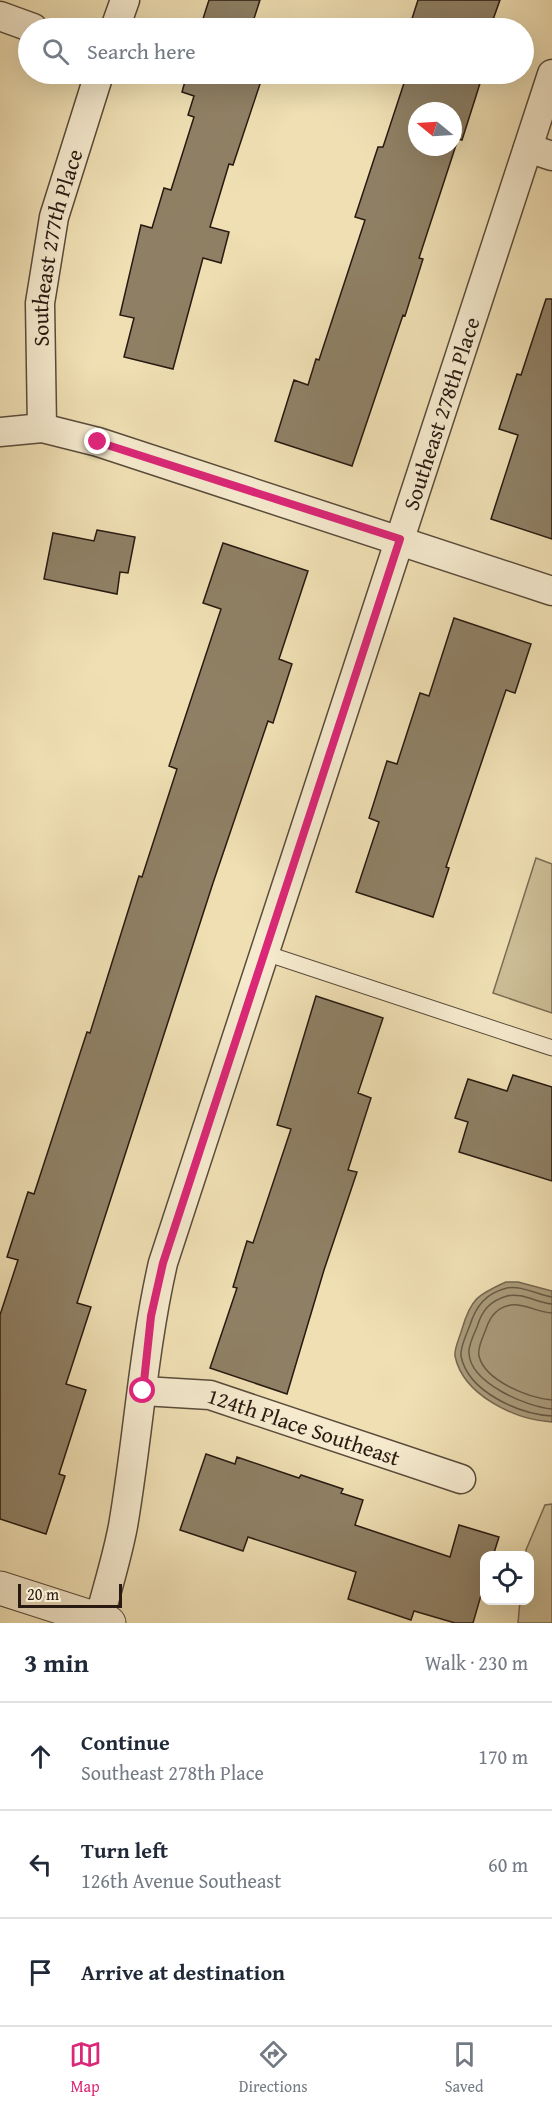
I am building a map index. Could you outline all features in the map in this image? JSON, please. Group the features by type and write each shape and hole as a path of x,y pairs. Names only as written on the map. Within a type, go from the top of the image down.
{"street":[{"path":"119,18 125,0"},
{"path":"0,16 18,23"},
{"name":"Southeast 278th Place","path":"104,1622 122,1529 143,1391 151,1316 163,1263 400,539 540,152 552,74"},
{"name":"Southeast 277th Place","path":"42,428 40,303 54,217 96,84"},
{"path":"0,432 42,428 98,442 400,539 552,591"},
{"name":"124th Place Southeast","path":"143,1391 210,1395 461,1479"},
{"path":"0,1588 104,1622"}],"lane":[{"path":"265,953 552,1048"}],"shaded area":[{"path":"536,858 552,864 552,1013 493,993"},
{"path":"552,1504 552,1623 518,1623 520,1605 534,1605 534,1551 526,1550 545,1505"}],"water":[{"path":"506,1282 518,1282 552,1291 552,1422 522,1416 493,1403 468,1382 455,1356 457,1342 472,1304 488,1291"}],"building":[{"path":"209,0 260,0 254,18 203,18"},
{"path":"418,0 500,0 494,18 412,18"},
{"path":"184,84 260,84 233,165 229,164 210,227 229,232 221,263 203,258 173,369 124,357 134,318 120,315 141,225 152,228 164,188 171,190 194,117 188,115 194,96 182,92"},
{"path":"404,84 480,84 462,140 462,102 408,102 408,156 452,156 419,258 423,259 405,316 403,315 352,466 275,441 294,380 308,385 316,359 319,360 365,220 355,217 378,147 383,147"},
{"path":"546,299 552,299 552,539 491,519 518,435 499,429 517,374 521,375"},
{"path":"97,530 135,537 128,573 120,572 117,594 44,579 53,533 94,541"},
{"path":"223,543 308,571 279,659 292,664 273,723 268,721 213,883 77,1303 91,1307 66,1384 86,1390 59,1474 65,1476 46,1534 0,1519 0,1315 18,1260 7,1257 28,1192 34,1194 87,1032 90,1033 139,876 142,877 177,769 169,766 221,609 203,603"},
{"path":"454,618 531,644 515,693 506,690 446,867 449,868 433,917 356,892 379,822 369,818 387,761 397,764 420,693 429,696"},
{"path":"316,996 383,1018 358,1093 371,1098 348,1170 357,1172 324,1270 287,1394 210,1368 237,1288 233,1287 247,1241 253,1243 291,1129 277,1125"},
{"path":"513,1075 552,1087 552,1181 459,1152 468,1122 455,1118 468,1079 507,1091"},
{"path":"206,1454 235,1464 237,1457 299,1478 301,1475 343,1489 341,1493 363,1500 355,1525 450,1557 459,1525 499,1537 495,1551 480,1551 480,1599 473,1623 455,1623 414,1611 411,1620 348,1599 356,1572 248,1537 243,1551 180,1530"}],"route":[{"path":"98,442 400,539 163,1263 151,1316 143,1391"}]}
